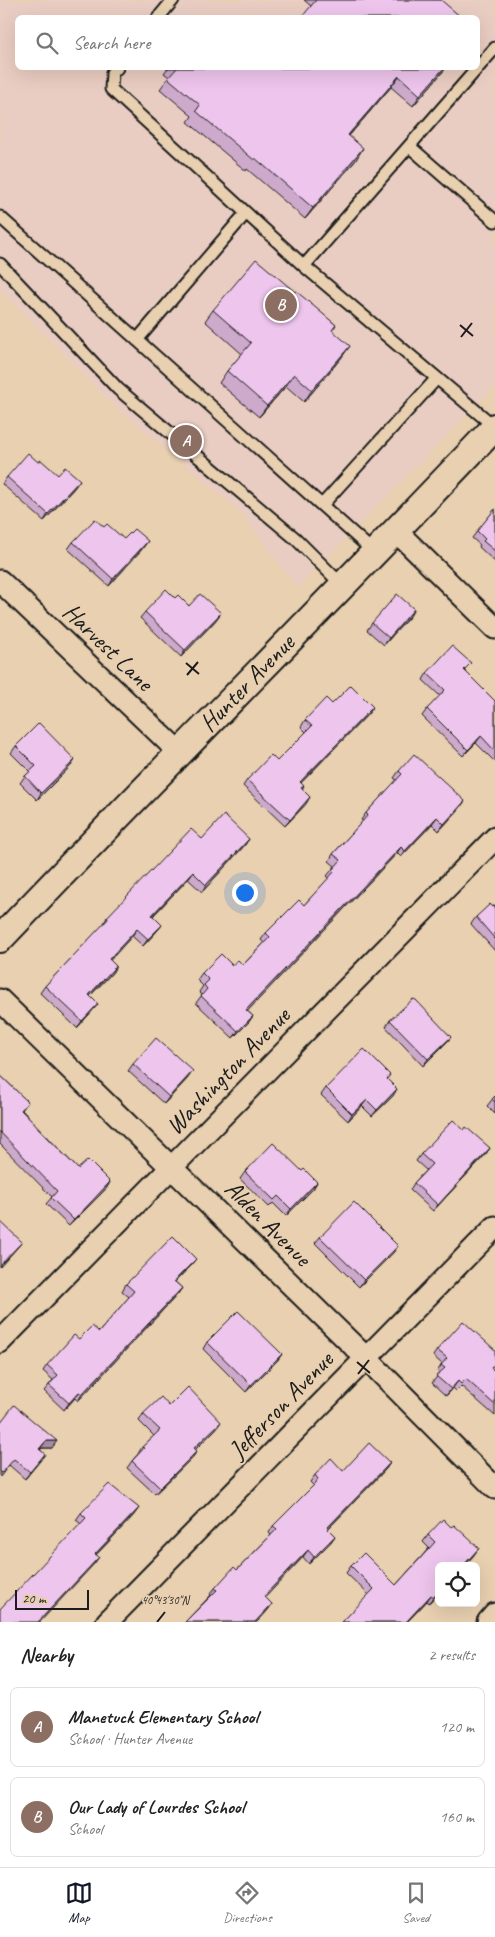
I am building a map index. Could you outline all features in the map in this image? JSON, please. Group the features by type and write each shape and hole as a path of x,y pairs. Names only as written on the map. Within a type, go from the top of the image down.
{"street":[{"name":"Hunter Avenue","path":"0,939 179,752 396,532 495,427"},
{"path":"396,532 495,628"},
{"name":"Harvest Lane","path":"0,580 179,752"},
{"name":"Washington Avenue","path":"0,1342 173,1168 495,838"},
{"name":"Alden Avenue","path":"0,1000 366,1358 495,1488"},
{"name":"Jefferson Avenue","path":"107,1622 495,1227"},
{"path":"488,1622 495,1614"}],"lane":[{"path":"160,15 173,0"},
{"path":"480,65 495,48"},
{"path":"115,70 112,73 111,90 304,266 495,427"},
{"path":"304,266 476,70"},
{"path":"410,146 495,221"},
{"path":"137,340 246,213"},
{"path":"0,217 375,553"},
{"path":"0,264 118,389 296,539 342,586"},
{"path":"322,505 437,378"}],"shaded area":[{"path":"0,0 495,0 495,386 297,588 241,512 112,404 0,290"}],"building":[{"path":"316,0 441,0 458,15 304,15"},
{"path":"175,70 442,70 420,95 399,76 348,135 363,148 313,208 196,111 200,105 168,78"},
{"path":"256,259 336,325 332,330 350,346 312,390 294,374 267,406 227,371 251,343 213,310"},
{"path":"28,453 38,462 41,460 58,475 65,467 80,480 48,514 7,477"},
{"path":"495,509 495,551 483,541 485,539 477,531"},
{"path":"95,519 104,527 107,524 124,539 134,529 148,541 113,579 73,542"},
{"path":"166,589 175,598 178,595 189,606 200,594 221,613 185,650 145,612"},
{"path":"397,594 414,609 389,638 372,623"},
{"path":"452,646 471,663 464,670 495,701 495,751 481,736 468,750 427,709 445,690 427,673"},
{"path":"351,685 373,707 300,782 304,786 301,788 310,797 290,820 247,780 271,755 277,761 312,726 305,720 326,698 332,704"},
{"path":"39,723 75,760 41,793 25,776 36,766 16,746"},
{"path":"414,754 465,801 444,824 437,817 405,851 401,847 246,1010 253,1016 238,1031 201,996 207,989 204,985 209,980 202,973 221,954 232,965 238,960 243,965 270,937 266,933 299,900 304,905 334,872 332,870 341,860 333,854 368,815 366,813 402,774 399,771"},
{"path":"224,815 249,839 206,885 193,872 152,915 162,925 148,939 137,929 109,959 116,966 89,995 98,1004 82,1021 45,986 108,919 107,917 191,829 202,839"},
{"path":"490,904 493,907 495,905 495,939 476,917"},
{"path":"413,999 451,1037 428,1059 390,1020"},
{"path":"156,1038 193,1071 169,1097 133,1064"},
{"path":"364,1049 390,1075 387,1079 397,1089 377,1110 367,1100 352,1114 326,1088"},
{"path":"0,1075 28,1102 21,1110 78,1169 88,1160 110,1182 74,1220 51,1198 57,1191 0,1132"},
{"path":"453,1120 464,1130 466,1127 490,1148 438,1205 414,1183 432,1164 421,1154"},
{"path":"273,1143 302,1171 304,1169 317,1182 291,1209 278,1196 274,1200 245,1172"},
{"path":"354,1202 398,1246 364,1280 320,1237"},
{"path":"0,1221 22,1242 0,1265"},
{"path":"173,1236 196,1259 174,1281 182,1288 82,1394 79,1392 69,1403 49,1385 58,1375 47,1365 74,1335 79,1339 92,1326 99,1332 134,1291 126,1284"},
{"path":"238,1311 282,1354 251,1385 207,1342"},
{"path":"463,1321 495,1350 495,1363 491,1368 495,1371 495,1405 466,1379 461,1384 458,1381 451,1389 436,1376 445,1368 441,1365 447,1358 437,1350"},
{"path":"188,1387 221,1422 194,1448 197,1451 160,1488 132,1461 144,1448 142,1447 160,1430 143,1414 161,1397 169,1406"},
{"path":"14,1405 57,1441 46,1441 39,1449 45,1454 30,1472 14,1459 2,1473 0,1471 0,1423"},
{"path":"369,1443 390,1463 327,1528 335,1536 314,1557 308,1550 264,1596 272,1604 255,1622 185,1622 217,1590 215,1588 234,1567 237,1570 277,1529 273,1526 314,1485 318,1479 315,1475 331,1458 343,1471"},
{"path":"109,1484 139,1508 95,1554 99,1557 38,1622 0,1622 0,1609 86,1518 81,1513"},
{"path":"443,1519 451,1527 454,1525 479,1548 467,1562 435,1562 435,1596 431,1595 406,1622 342,1622 374,1589 351,1566 364,1553 396,1585 435,1542 428,1535"}],"place":[{"name":"Our Lady of Lourdes School","path":"281,305"},
{"name":"Manetuck Elementary School","path":"186,441"}]}
